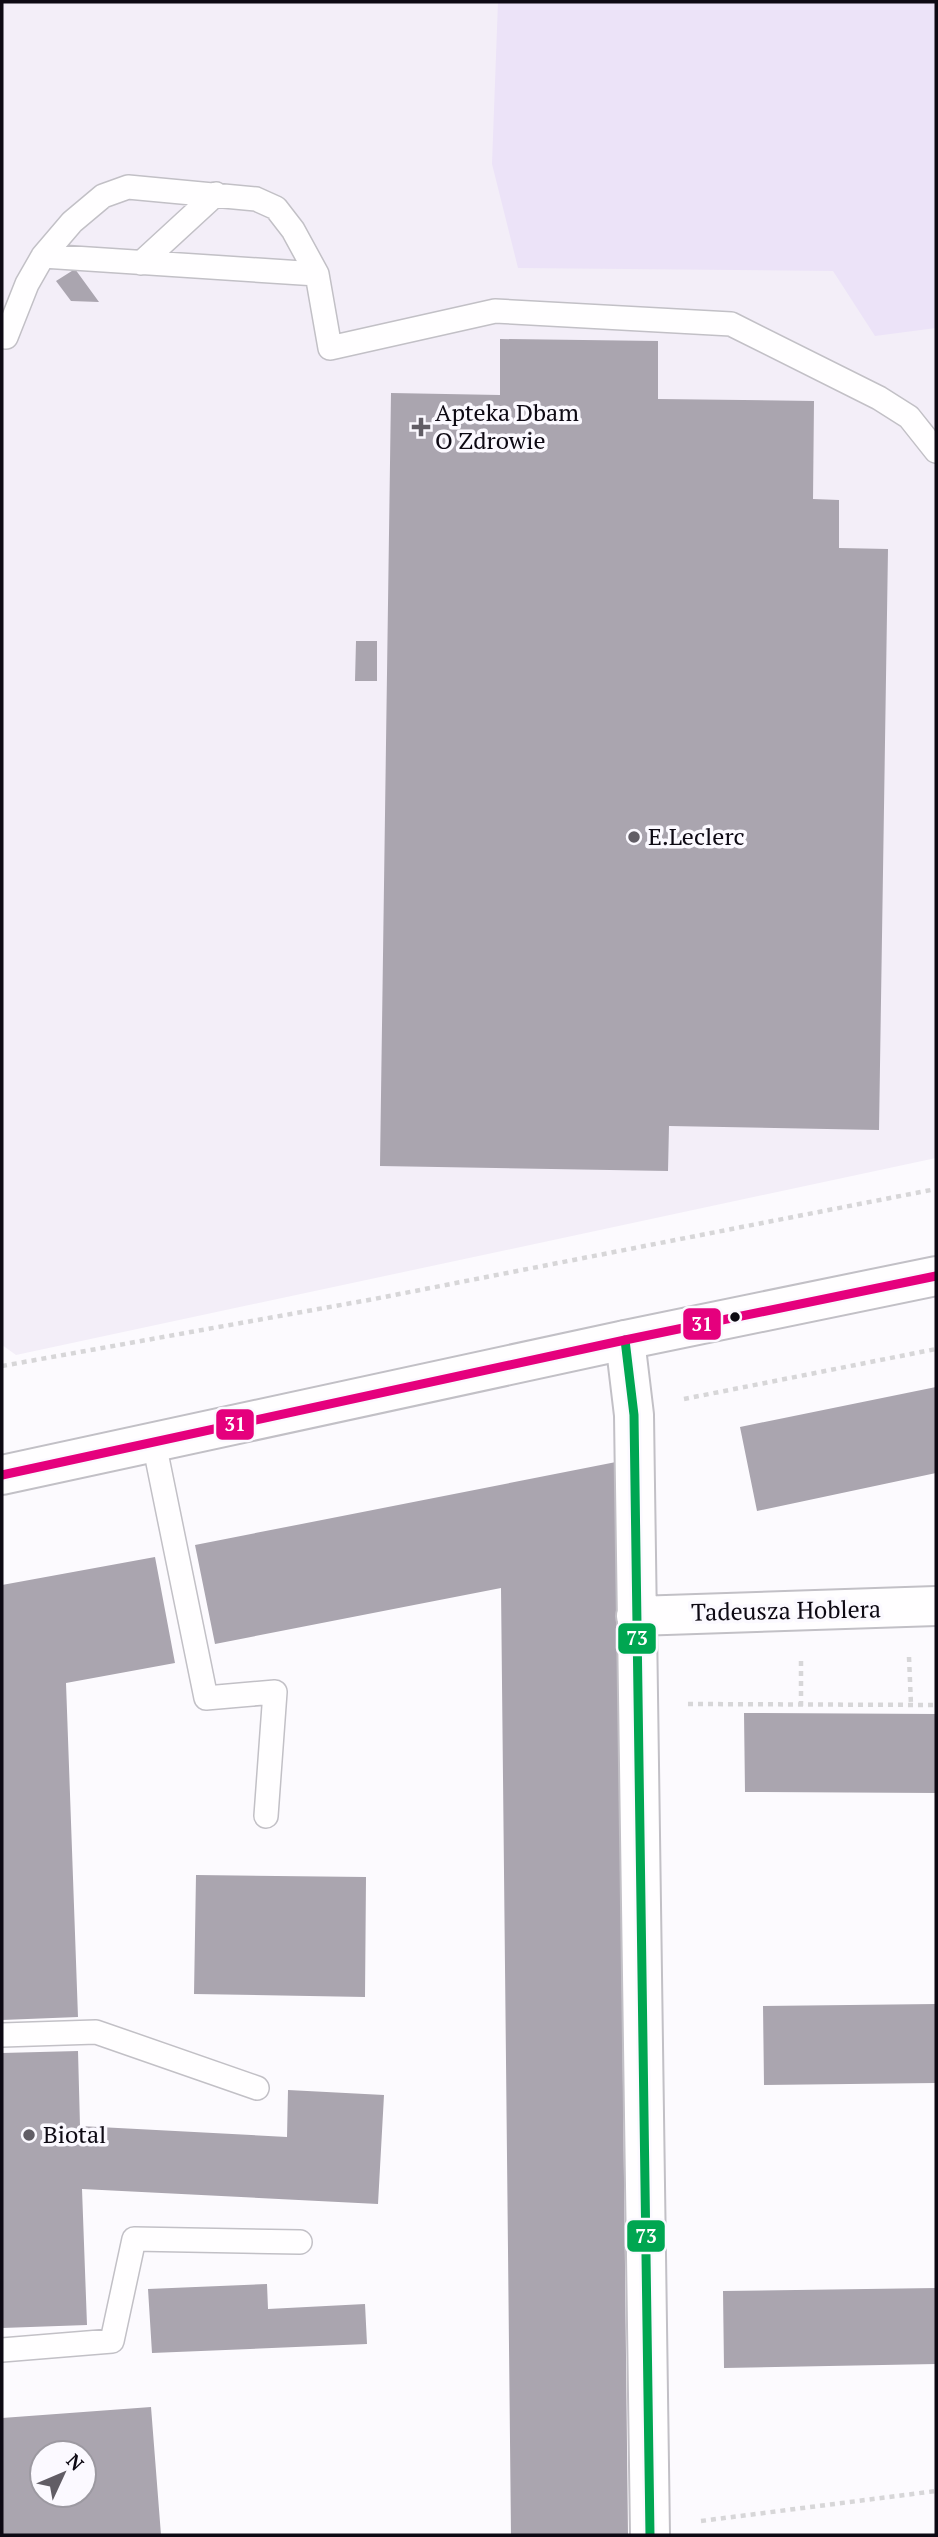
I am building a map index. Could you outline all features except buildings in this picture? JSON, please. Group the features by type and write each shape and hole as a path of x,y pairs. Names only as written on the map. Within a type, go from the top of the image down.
{"street":[{"path":"2,1475 625,1340 936,1276"},
{"path":"625,1340 634,1415 650,2531"},
{"name":"Tadeusza Hoblera","path":"636,1616 936,1606"}],"lane":[{"path":"6,337 27,284 43,256 72,222 103,196 128,187 216,194 256,199 276,208 293,230 317,274 330,348 495,311 731,324 879,398 909,417 936,451"},
{"path":"141,263 216,194"},
{"path":"43,256 317,274"},
{"path":"153,1443 206,1698 275,1692 266,1816"},
{"path":"2,2035 96,2032 257,2088"},
{"path":"2,2350 112,2341 134,2239 300,2242"}],"path":[{"path":"2,1366 374,1298 936,1189"},
{"path":"676,1401 936,1349"},
{"path":"682,1704 936,1705"},
{"path":"650,2531 936,2491"}],"shaded area":[{"path":"2,2 936,2 936,1158 16,1355 2,1345"},
{"path":"498,2 936,2 936,328 875,336 833,271 518,268 492,164"}],"transit line":[{"name":"31","path":"2,1475 625,1340 936,1276"},
{"name":"73","path":"625,1340 634,1415 650,2535"}],"place":[{"name":"Apteka Dbam O Zdrowie","path":"421,427"},
{"name":"E.Leclerc","path":"634,837"},
{"name":"Biotal","path":"29,2135"}]}
